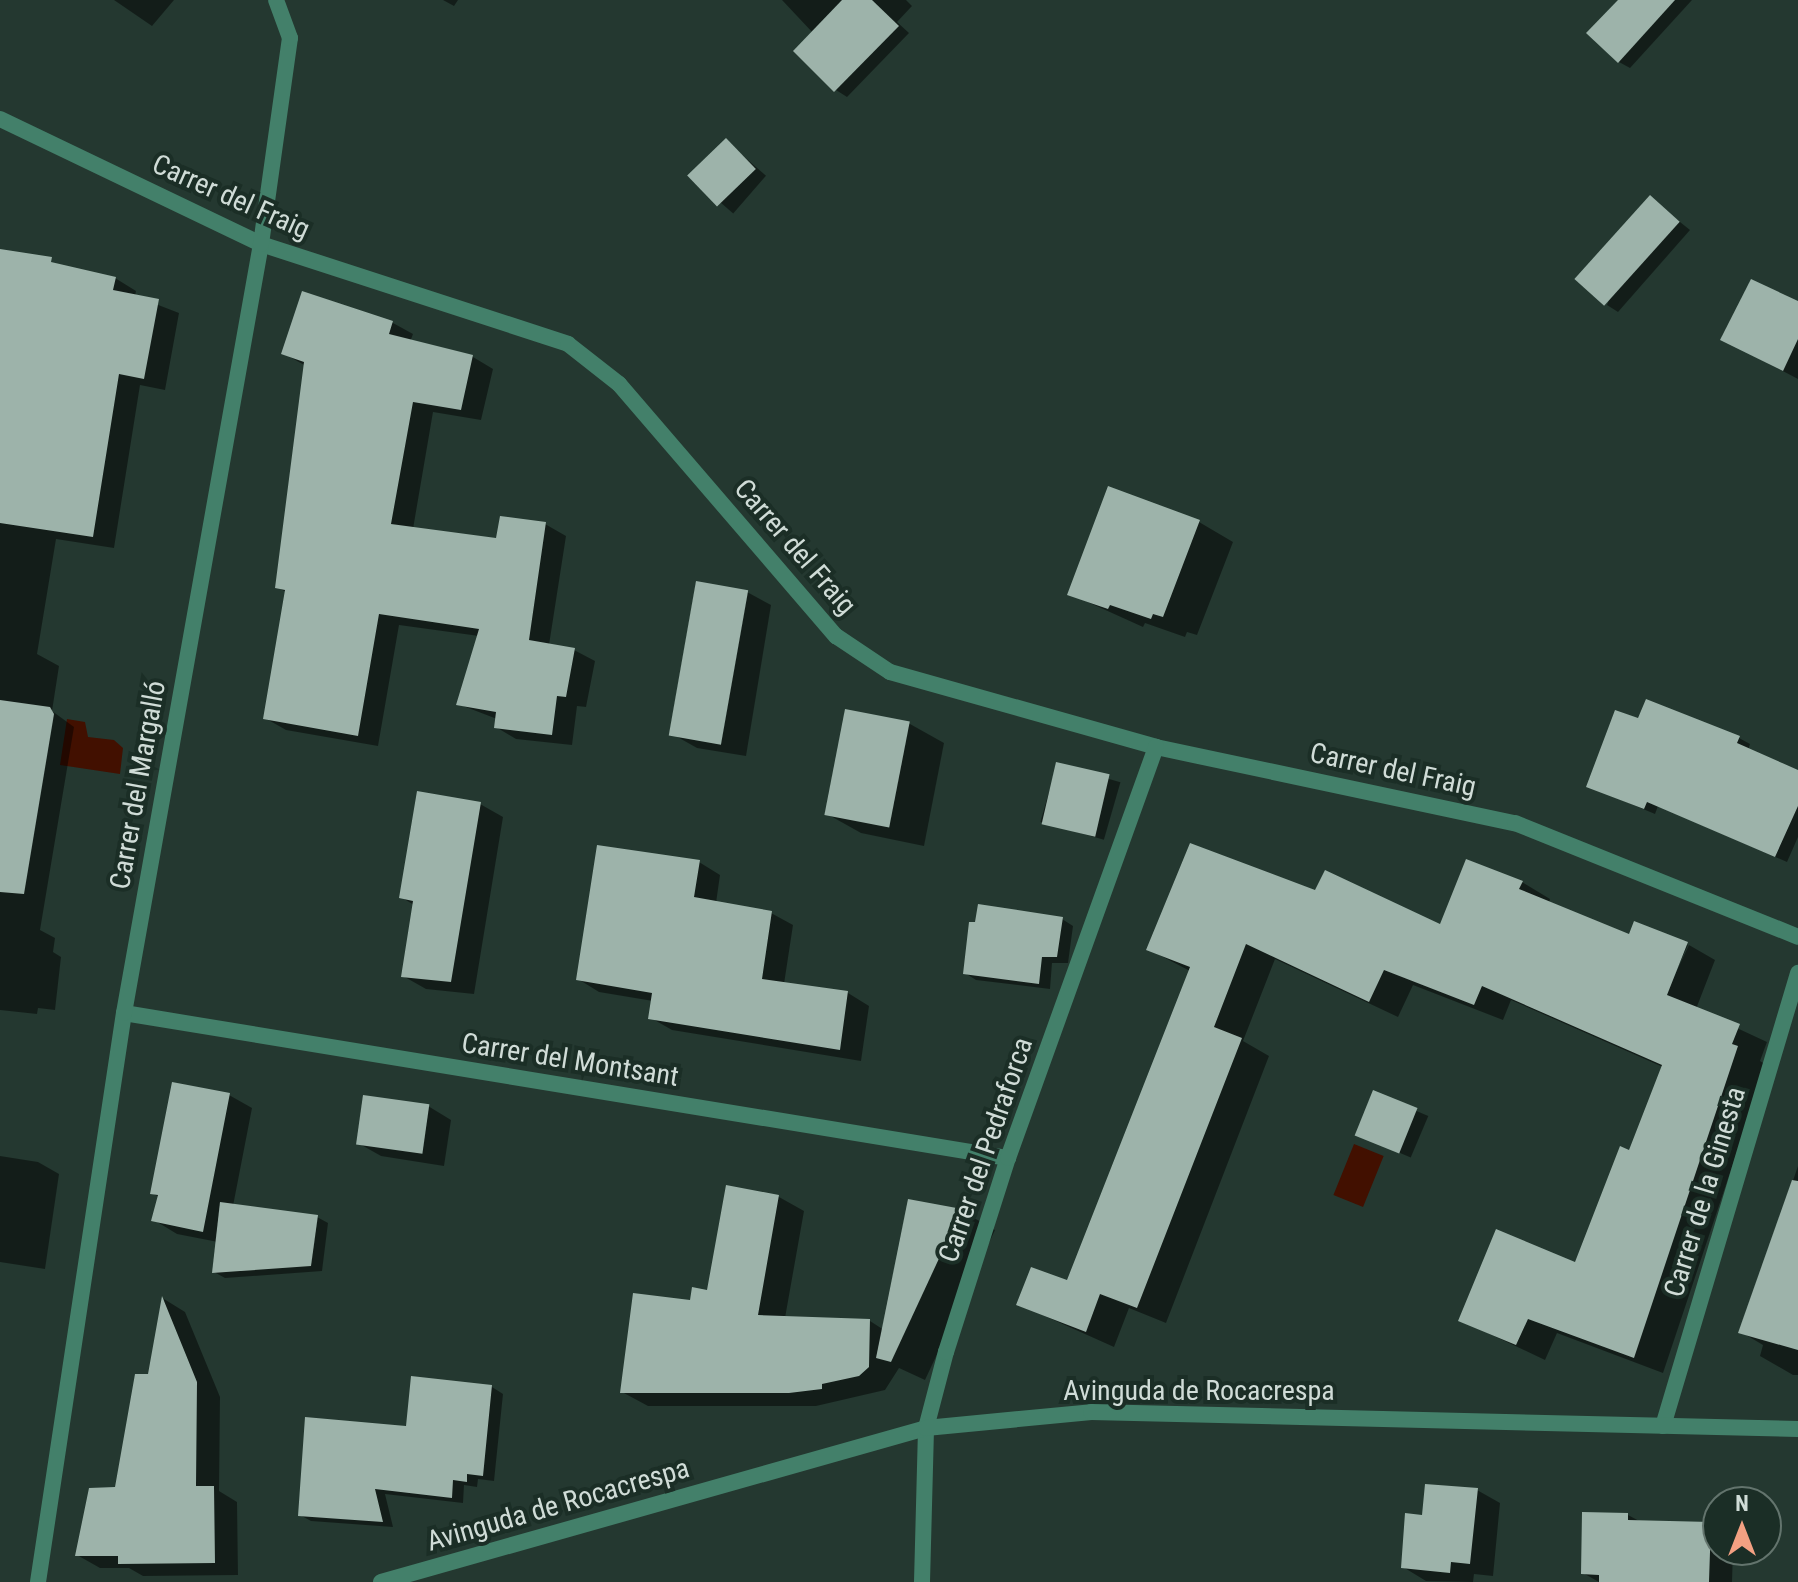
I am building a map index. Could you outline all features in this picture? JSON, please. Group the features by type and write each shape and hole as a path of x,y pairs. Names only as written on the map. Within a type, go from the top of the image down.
{"street":[{"name":"Carrer del Margalló","path":"38,1582 124,1013 261,244 290,38 276,0"},
{"name":"Carrer del Fraig","path":"2,125 261,244 568,344 619,384 836,636 890,672 1156,747 1515,823 1798,937"},
{"name":"Carrer del Pedraforca","path":"922,1582 926,1428 1008,1158 1156,747"},
{"name":"Carrer de la Ginesta","path":"1663,1426 1798,973"},
{"name":"Carrer del Montsant","path":"124,1013 1008,1158"},
{"name":"Avinguda de Rocacrespa","path":"381,1582 926,1428 1091,1412 1798,1429"}],"shaded area":[{"path":"67,719 85,722 88,737 114,740 123,748 120,774 60,765"},
{"path":"1354,1144 1384,1156 1363,1207 1333,1195"}],"building":[{"path":"842,0 872,0 899,26 834,92 793,51"},
{"path":"1618,0 1675,0 1618,63 1586,33"},
{"path":"726,138 756,169 717,206 687,176"},
{"path":"1650,195 1680,222 1604,306 1574,279"},
{"path":"0,249 52,257 51,262 116,277 113,290 159,299 144,379 119,374 93,537 0,523"},
{"path":"1751,279 1798,301 1798,339 1783,371 1720,340"},
{"path":"302,291 393,321 389,334 473,355 461,410 413,402 391,524 496,538 500,516 546,522 529,640 575,648 566,697 557,696 552,735 494,728 496,712 456,705 479,629 379,614 358,736 263,719 285,590 275,588 304,362 281,354"},
{"path":"1108,486 1200,520 1163,617 1153,614 1151,619 1067,595"},
{"path":"696,581 748,590 721,745 669,736"},
{"path":"1646,699 1740,736 1737,743 1798,770 1798,806 1775,857 1647,802 1644,809 1586,787 1615,710 1638,718"},
{"path":"0,700 50,707 54,714 24,894 0,892"},
{"path":"845,709 910,722 889,828 824,815"},
{"path":"1056,762 1110,774 1095,837 1042,824"},
{"path":"417,791 481,802 451,982 401,977 413,901 399,898"},
{"path":"1190,843 1315,890 1325,870 1440,924 1466,859 1523,881 1519,889 1629,934 1634,921 1688,942 1667,995 1740,1024 1732,1044 1738,1046 1634,1358 1528,1319 1516,1345 1458,1321 1496,1229 1575,1262 1620,1146 1629,1150 1662,1065 1482,986 1474,1005 1384,970 1369,1002 1246,944 1214,1027 1242,1038 1137,1308 1100,1294 1086,1332 1016,1305 1031,1267 1067,1280 1190,967 1146,950"},
{"path":"597,845 700,860 694,897 772,911 762,979 848,991 840,1050 648,1019 652,993 576,980"},
{"path":"978,904 1063,917 1057,957 1042,957 1039,984 963,974 969,922 975,922"},
{"path":"172,1082 230,1093 203,1232 151,1221 158,1195 150,1194"},
{"path":"1373,1090 1418,1108 1399,1153 1355,1135"},
{"path":"363,1095 429,1104 422,1154 356,1145"},
{"path":"1792,1180 1798,1181 1798,1350 1738,1333"},
{"path":"726,1185 779,1195 758,1315 870,1319 869,1367 859,1376 822,1384 822,1389 789,1393 620,1393 633,1293 690,1300 692,1287 707,1290"},
{"path":"908,1199 962,1209 891,1362 876,1358"},
{"path":"220,1202 318,1215 311,1266 212,1273"},
{"path":"162,1296 197,1382 196,1486 214,1486 215,1563 118,1564 118,1556 75,1556 89,1488 115,1487 135,1374 148,1374"},
{"path":"411,1376 492,1385 483,1476 467,1474 467,1482 453,1480 452,1498 375,1489 383,1522 298,1516 305,1417 406,1426"},
{"path":"1425,1484 1478,1488 1470,1564 1451,1562 1450,1573 1401,1568 1405,1513 1422,1515"},
{"path":"1582,1512 1628,1513 1628,1520 1702,1522 1702,1566 1710,1566 1709,1582 1599,1582 1599,1575 1581,1574"}]}
